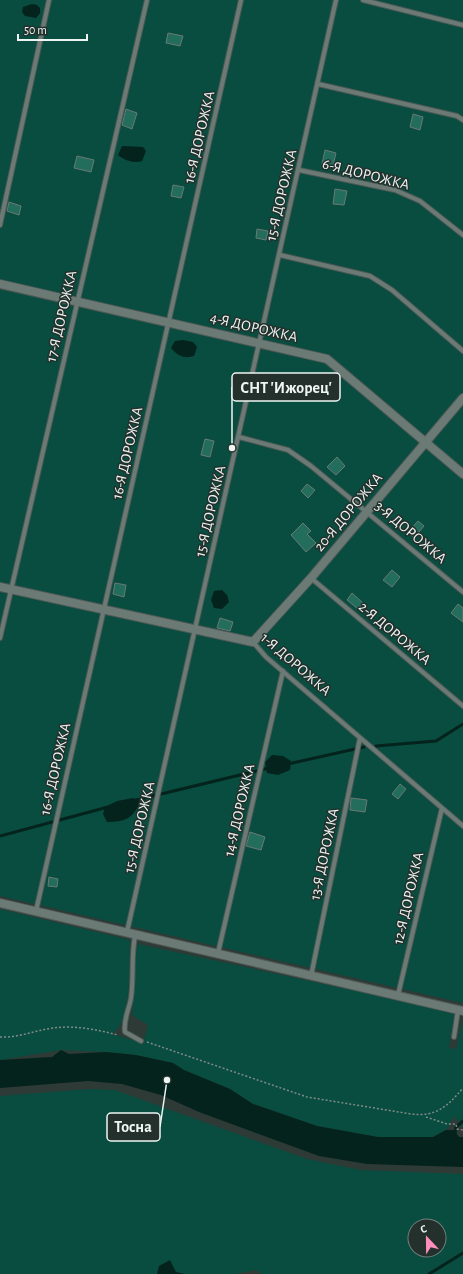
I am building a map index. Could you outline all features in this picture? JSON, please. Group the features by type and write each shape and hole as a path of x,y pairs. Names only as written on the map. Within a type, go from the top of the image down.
{"street":[{"name":"4-Я ДОРОЖКА","path":"0,284 327,359 463,474"},
{"name":"20-Я ДОРОЖКА","path":"253,642 311,578 463,398"},
{"name":"1-Я ДОРОЖКА","path":"0,587 253,642"},
{"path":"0,903 135,936 461,1010"}],"lane":[{"path":"0,225 49,0"},
{"name":"17-Я ДОРОЖКА","path":"0,638 76,302 147,0"},
{"name":"16-Я ДОРОЖКА","path":"36,911 103,610 170,322 241,0"},
{"name":"15-Я ДОРОЖКА","path":"126,933 196,630 336,0"},
{"path":"363,0 463,25"},
{"path":"318,84 458,116 463,120"},
{"name":"6-Я ДОРОЖКА","path":"299,170 395,190 420,201 463,235"},
{"path":"280,255 370,276 392,290 463,352"},
{"name":"3-Я ДОРОЖКА","path":"239,437 288,450 311,466 367,511 463,592"},
{"name":"2-Я ДОРОЖКА","path":"311,578 463,706"},
{"name":"1-Я ДОРОЖКА","path":"253,642 283,672 360,740 463,826"},
{"name":"14-Я ДОРОЖКА","path":"218,954 283,672"},
{"name":"13-Я ДОРОЖКА","path":"311,976 360,740"},
{"name":"12-Я ДОРОЖКА","path":"398,995 442,808"},
{"path":"135,936 132,954 131,998 124,1025 125,1032 141,1041"},
{"path":"454,1037 461,1010"}],"path":[{"path":"0,1037 13,1038 56,1027 88,1030 122,1036"},
{"path":"141,1041 307,1097 424,1116 447,1124 456,1124 457,1129 463,1130"},
{"path":"424,1116 442,1110 463,1088"}],"green space":[{"path":"0,0 463,0 463,1003 0,896"},
{"path":"0,909 130,940 127,1004 124,1017 119,1027 112,1034 143,1043 148,1025 132,1015 135,955 138,944 399,1000 454,1014 449,1048 456,1049 463,1018 463,1129 455,1116 446,1130 433,1137 378,1137 317,1126 253,1104 230,1089 183,1070 173,1063 136,1055 61,1050 0,1060"},
{"path":"89,1089 115,1090 307,1159 361,1170 463,1174 463,1274 262,1274 256,1270 236,1274 185,1274 176,1272 157,1274 0,1274 0,1096"}],"shaded area":[{"path":"32,4 37,5 40,8 40,13 36,18 25,16 22,12 23,7"},
{"path":"122,146 143,147 146,151 142,161 129,161 118,155"},
{"path":"183,340 193,342 197,347 194,356 181,356 171,348 175,341"},
{"path":"222,590 227,595 229,602 222,609 214,608 211,600 214,591"},
{"path":"272,755 283,756 291,761 290,770 278,775 267,773 265,762"},
{"path":"133,798 140,802 131,816 123,820 107,822 103,814 105,807 117,801"},
{"path":"61,1050 69,1054 106,1052 136,1055 173,1063 184,1070 230,1089 253,1104 317,1126 378,1137 433,1137 446,1130 454,1130 459,1137 463,1137 463,1167 367,1164 319,1156 199,1112 161,1095 122,1084 88,1081 0,1088 0,1060 52,1057"},
{"path":"170,1260 176,1272 185,1274 157,1274 159,1266"}],"building":[{"path":"168,33 183,36 180,46 166,43"},
{"path":"126,109 137,113 132,129 122,125"},
{"path":"413,114 423,117 420,130 410,127"},
{"path":"325,150 336,153 333,166 322,164"},
{"path":"77,156 94,160 91,172 74,168"},
{"path":"173,185 184,187 181,198 171,196"},
{"path":"335,189 347,191 344,205 333,204"},
{"path":"9,202 21,206 19,215 7,211"},
{"path":"257,229 268,231 266,240 256,238"},
{"path":"205,439 214,441 210,457 201,455"},
{"path":"337,457 345,466 336,475 327,467"},
{"path":"307,484 315,490 308,498 301,491"},
{"path":"418,521 424,526 414,538 408,532"},
{"path":"303,523 311,531 307,534 316,543 306,552 291,535"},
{"path":"392,570 400,577 392,587 383,580"},
{"path":"115,583 126,585 124,597 113,594"},
{"path":"352,593 363,603 358,609 347,600"},
{"path":"458,604 463,608 463,622 451,613"},
{"path":"220,618 233,622 230,631 217,628"},
{"path":"400,784 406,789 398,799 392,794"},
{"path":"351,798 367,800 365,812 350,810"},
{"path":"250,832 265,837 261,850 246,846"},
{"path":"49,877 58,879 57,887 48,886"}],"waterway":[{"path":"376,746 436,741 463,724"},
{"path":"288,764 364,747"},
{"path":"132,801 269,768"},
{"path":"0,836 108,807"},
{"path":"455,1134 456,1127 463,1121"},
{"path":"429,1274 463,1253"}],"place":[{"name":"СНТ 'Ижорец'","path":"232,448"},
{"name":"Тосна","path":"167,1080"}]}
